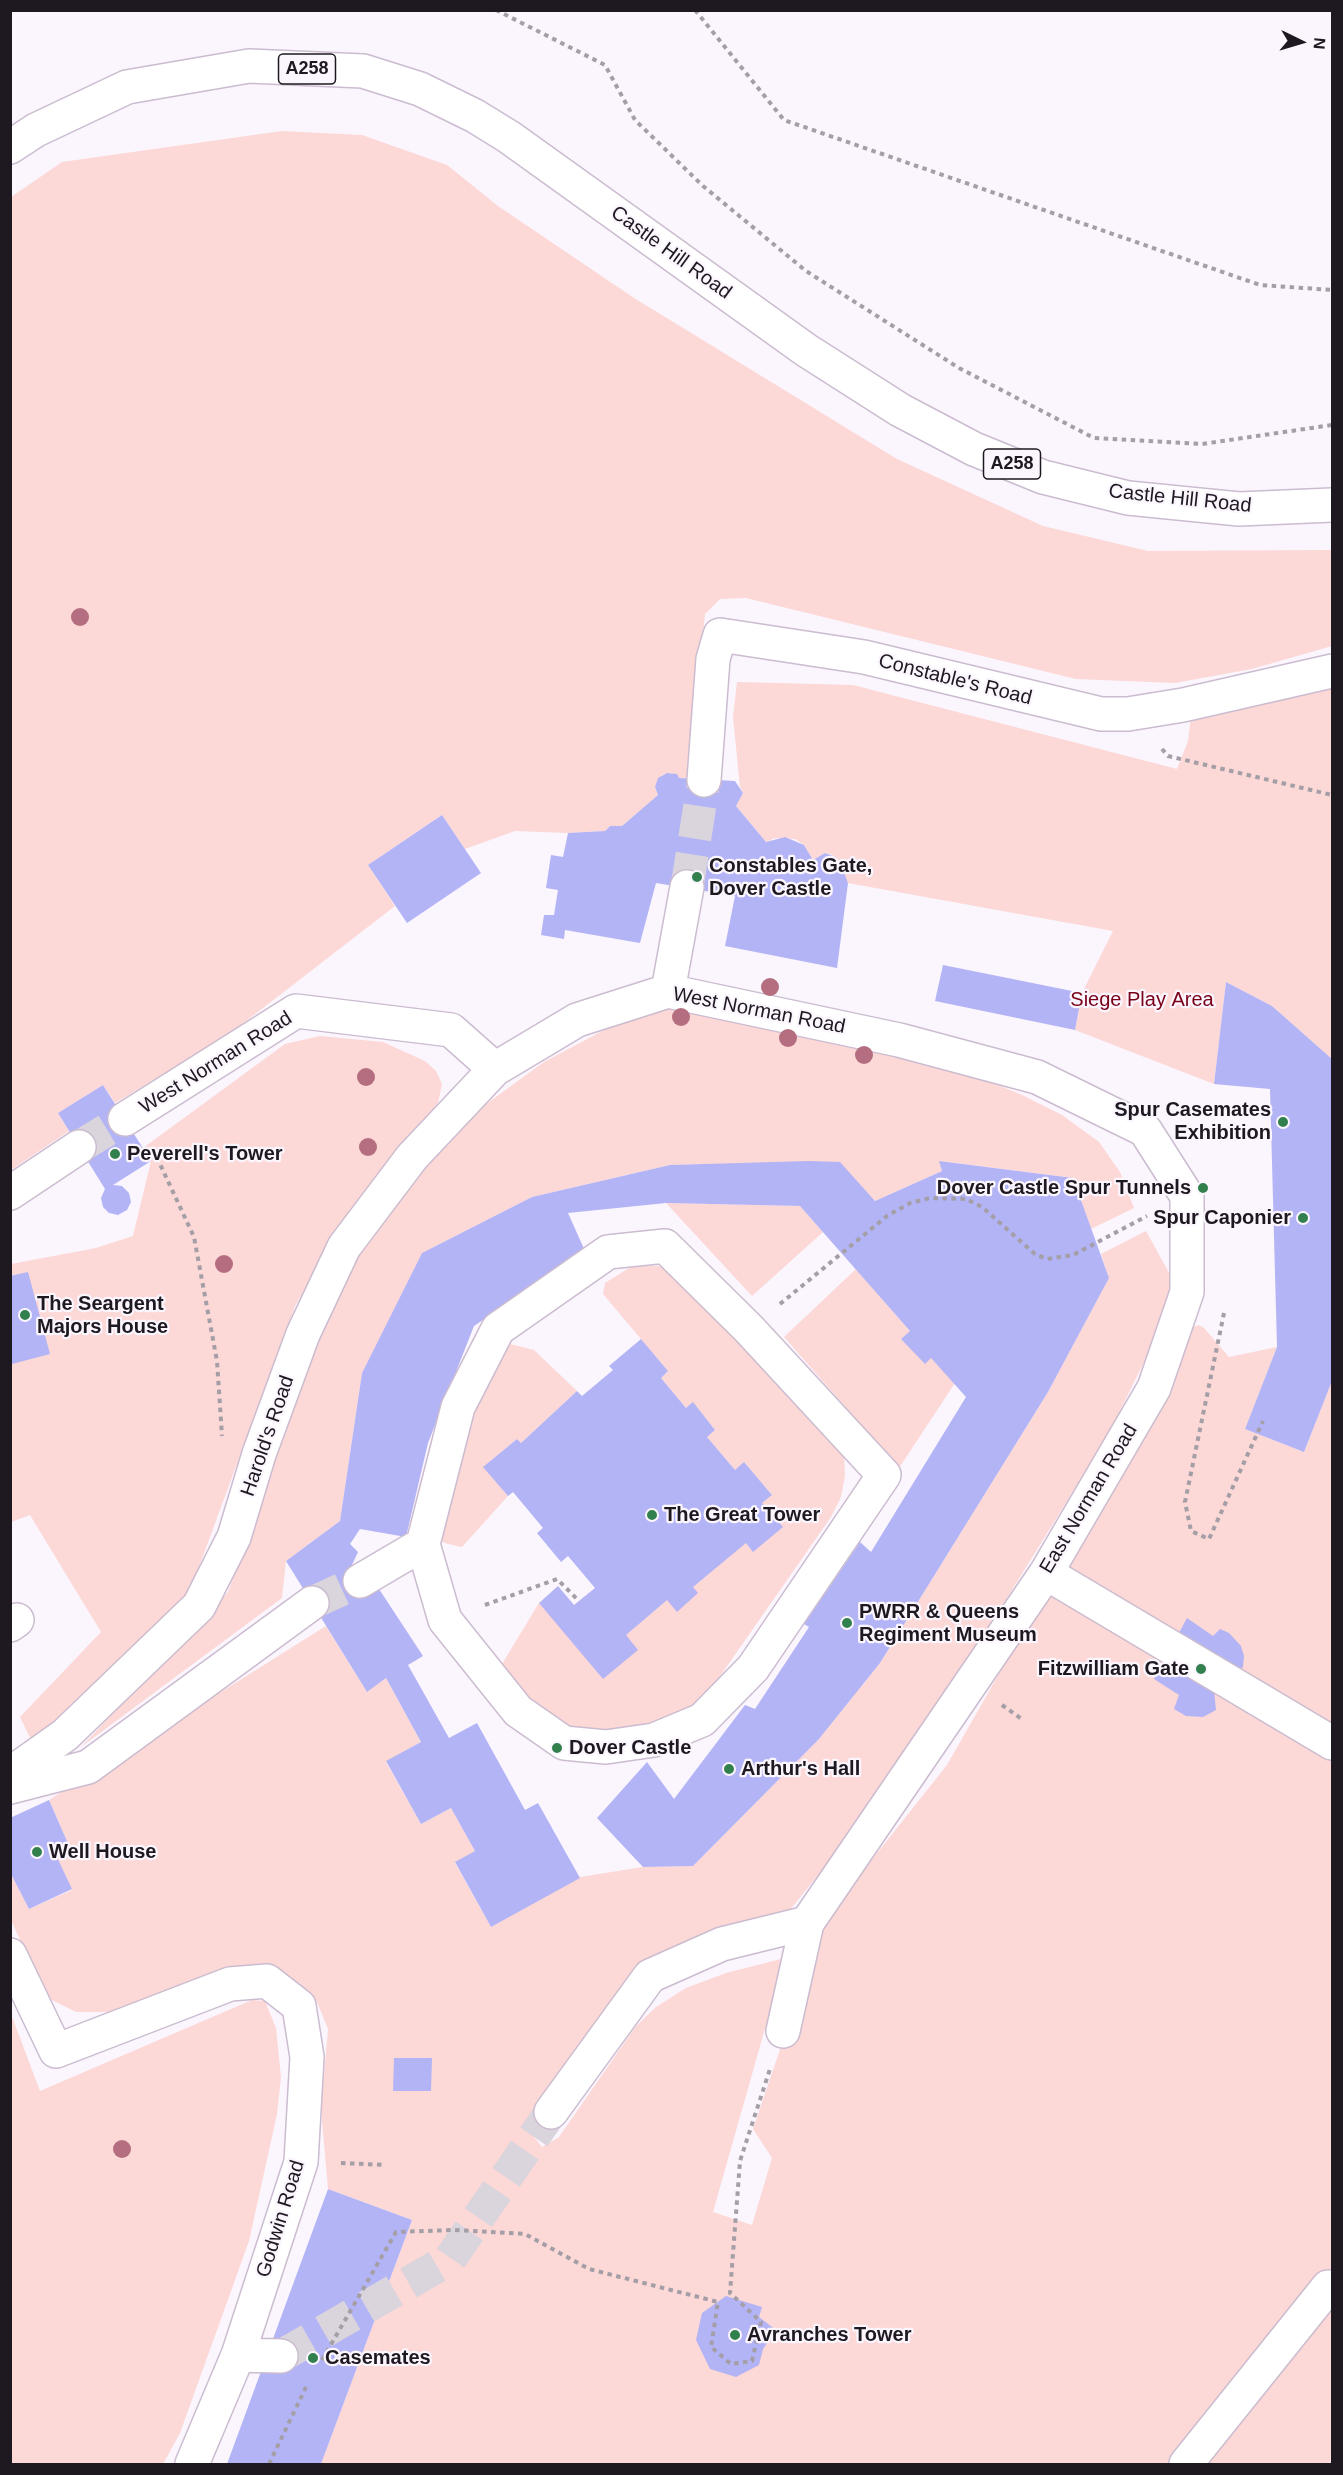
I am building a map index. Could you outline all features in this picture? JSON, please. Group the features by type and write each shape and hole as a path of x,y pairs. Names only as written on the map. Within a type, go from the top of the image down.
{"main road":[{"name":"Castle Hill Road","path":"10,147 36,130 127,87 249,66 363,71 420,89 475,116 509,137 806,350 900,410 974,449 1043,477 1128,498 1239,509 1332,505"},
{"name":"Constable's Road","path":"704,780 713,659 720,635 864,657 1101,714 1128,714 1183,705 1332,671"},
{"path":"668,991 687,887"},
{"name":"West Norman Road","path":"128,1117 296,1011 451,1029 495,1069 577,1020 668,991 899,1040 1036,1077 1145,1130 1187,1196"},
{"name":"Harold's Road","path":"10,1774 65,1735 199,1606 234,1537 260,1454 303,1334 344,1248 412,1157 495,1069"},
{"path":"10,1193 79,1147"},
{"name":"East Norman Road","path":"783,2031 807,1923 1046,1573 1154,1388 1187,1292 1187,1196"},
{"path":"665,1246 749,1329 884,1474 753,1668 702,1719 654,1740 606,1747 564,1743 518,1711 445,1620 423,1544 458,1407 498,1329 608,1252 665,1246"},
{"path":"360,1581 423,1544"},
{"path":"1046,1573 1332,1743"},
{"path":"10,1787 88,1767 312,1604"},
{"path":"551,2112 650,1976 722,1944 807,1923"},
{"name":"Godwin Road","path":"10,1955 56,2051 230,1984 267,1981 298,2006 307,2057 301,2162 238,2355 192,2464"},
{"path":"1185,2464 1328,2287 1332,2287"},
{"path":"238,2355 281,2356"}],"path":[{"path":"496,10 604,66 635,120 703,186 806,271 959,368 1094,438 1202,444 1332,426"},
{"path":"695,10 784,120 1260,285 1332,290"},
{"path":"1128,714 1168,756 1332,795"},
{"path":"128,1117 157,1155 194,1237 216,1361 223,1443"},
{"path":"749,1329 887,1216 910,1203 930,1198 966,1199 982,1207 1035,1254 1047,1259 1073,1255 1187,1196"},
{"path":"1187,1271 1209,1271 1225,1314 1185,1502 1191,1531 1209,1539 1263,1421"},
{"path":"445,1620 557,1579 579,1601"},
{"path":"321,2361 396,2232 454,2230 525,2234 590,2269 718,2302 711,2347 731,2364 752,2361 761,2322 730,2293 740,2161 783,2031"},
{"path":"269,2464 310,2381"}],"green space":[{"path":"282,131 362,135 447,165 498,206 634,298 897,459 1043,526 1148,551 1332,550 1332,646 1252,669 1175,683 1076,679 746,598 720,599 705,614 688,779 679,778 672,773 662,775 655,787 658,795 622,826 610,826 605,831 568,833 515,831 465,849 442,815 368,865 395,906 228,1035 115,1103 103,1085 58,1113 69,1131 11,1170 11,197 62,162"},
{"name":"Siege Play Area","path":"737,682 853,685 1177,769 1188,741 1191,717 1332,689 1332,1059 1272,1006 1226,982 1214,1084 1075,1030 1082,993 1113,931 848,883 833,855 825,853 813,860 804,845 795,839 775,838 766,842 736,806 743,793 740,787 733,717"},
{"path":"678,1008 915,1061 985,1080 1020,1094 1062,1115 1099,1142 1120,1172 1134,1208 1091,1229 1073,1178 940,1161 942,1171 875,1201 839,1162 670,1165 532,1197 422,1253 362,1373 340,1521 286,1561 282,1598 81,1747 228,1592 248,1538 289,1393 357,1256 426,1162 478,1110 544,1062 606,1029 645,1013"},
{"path":"320,1036 383,1042 425,1061 436,1071 442,1084 438,1103 350,1211 295,1306 189,1594 33,1744 20,1717 101,1632 30,1515 11,1522 11,1264 96,1248 133,1236 151,1161 143,1148 285,1044"},
{"path":"666,1203 800,1206 823,1232 752,1296"},
{"path":"1146,1231 1179,1291 1108,1435 919,1740 861,1822 781,1921 706,1938 542,2116 527,2128 542,2147 559,2137 636,2026 656,2007 686,1988 726,1973 785,1958 713,2212 752,2225 772,2158 753,2129 824,1920 947,1765 1098,1500 1190,1328 1199,1325 1204,1328 1229,1357 1277,1347 1245,1429 1304,1452 1332,1381 1332,2464 321,2464 412,2220 328,2189 321,2109 328,2029 317,2002 299,1983 275,1971 246,1968 211,1973 108,2012 76,2012 46,1997 11,1920 10,1872 29,1909 72,1890 56,1855 70,1848 49,1800 326,1626 367,1692 386,1678 421,1742 386,1762 421,1824 451,1808 475,1851 455,1863 491,1927 580,1877 643,1867 693,1866 819,1739 880,1663 1048,1392 1109,1278 1101,1254"},
{"path":"634,1265 659,1266 677,1277 844,1453 845,1476 841,1497 831,1517 702,1702 654,1728 576,1737 496,1674 539,1603 574,1605 589,1593 610,1617 772,1495 745,1463 735,1470 707,1437 715,1430 693,1403 686,1408 661,1378 668,1371 603,1294 605,1283"},
{"path":"856,1269 910,1331 901,1339 931,1358 955,1383 899,1468 784,1337"},
{"path":"510,1344 534,1350 577,1391 521,1443 517,1439 484,1466 508,1496 462,1547 448,1544 440,1541 446,1475 497,1350"},
{"path":"252,2000 265,2001 276,2028 281,2077 277,2114 249,2241 180,2433 163,2464 11,2464 11,2014 40,2091"}],"building":[{"name":"Constables Gate, Dover Castle","path":"667,773 677,774 679,778 735,781 743,793 736,806 766,842 785,837 804,845 813,860 825,853 836,857 839,869 843,870 848,883 837,968 725,946 735,896 656,883 640,943 565,930 564,939 541,935 544,915 554,915 558,890 546,888 551,855 563,857 568,833 605,831 610,826 622,826 658,795 655,787 658,778"},
{"path":"442,815 481,873 407,923 368,865"},
{"path":"943,965 1082,993 1075,1030 935,1001"},
{"name":"Spur Caponier","path":"1226,982 1272,1006 1332,1059 1332,1381 1304,1452 1245,1429 1277,1347 1270,1089 1214,1084"},
{"name":"Peverell's Tower","path":"103,1085 151,1161 113,1185 122,1186 129,1193 131,1202 127,1210 118,1215 109,1213 103,1207 101,1198 105,1189 58,1113"},
{"path":"939,1161 1073,1178 1109,1278 1048,1392 880,1663 819,1739 693,1866 643,1867 597,1818 647,1762 674,1799 745,1705 755,1709 809,1627 804,1624 860,1542 871,1552 966,1397 931,1358 925,1364 901,1339 910,1331 800,1206 666,1203 568,1213 585,1251 474,1326 428,1443 406,1537 360,1529 350,1544 358,1552 351,1567 372,1594 379,1589 423,1656 408,1665 449,1738 477,1723 525,1810 538,1803 580,1878 491,1927 455,1862 475,1851 451,1808 421,1824 386,1761 421,1742 386,1678 367,1692 286,1561 340,1521 362,1373 422,1253 532,1197 670,1165 840,1162 875,1201 942,1171"},
{"name":"The Seargent Majors House","path":"28,1272 50,1354 12,1364 10,1276"},
{"name":"The Great Tower","path":"641,1339 668,1371 661,1378 686,1408 693,1402 715,1430 707,1437 735,1470 744,1462 772,1495 762,1503 783,1527 753,1552 746,1543 693,1587 698,1593 677,1612 667,1600 626,1635 638,1650 603,1679 539,1603 558,1586 574,1605 595,1588 568,1556 561,1562 537,1533 543,1528 513,1492 508,1496 483,1467 517,1439 521,1443 577,1391 582,1396 613,1370 609,1366"},
{"name":"Fitzwilliam Gate","path":"1187,1618 1213,1636 1220,1629 1229,1633 1241,1646 1244,1656 1243,1667 1214,1690 1216,1710 1203,1717 1186,1716 1174,1709 1179,1695 1154,1679"},
{"name":"Well House","path":"49,1800 70,1848 56,1855 72,1889 29,1909 10,1872 10,1818"},
{"path":"394,2058 432,2058 431,2091 393,2091"},
{"name":"Casemates","path":"328,2189 412,2220 321,2464 227,2464"},
{"name":"Avranches Tower","path":"726,2296 762,2307 759,2317 776,2330 763,2349 759,2365 736,2377 710,2369 696,2340 702,2313"}],"tunnel":[{"path":"687,887 704,780"},
{"path":"79,1147 125,1119"},
{"path":"312,1603 360,1581"},
{"path":"281,2356 450,2259 551,2112"}],"place":[{"name":"Constables Gate, Dover Castle","path":"697,877"},
{"name":"Spur Casemates Exhibition","path":"1283,1122"},
{"name":"Peverell's Tower","path":"115,1154"},
{"name":"Dover Castle Spur Tunnels","path":"1203,1188"},
{"name":"Spur Caponier","path":"1303,1218"},
{"name":"The Seargent Majors House","path":"25,1315"},
{"name":"The Great Tower","path":"652,1515"},
{"name":"PWRR & Queens Regiment Museum","path":"847,1623"},
{"name":"Fitzwilliam Gate","path":"1201,1669"},
{"name":"Dover Castle","path":"557,1748"},
{"name":"Arthur's Hall","path":"729,1769"},
{"name":"Well House","path":"37,1852"},
{"name":"Avranches Tower","path":"735,2335"},
{"name":"Casemates","path":"313,2358"}]}
